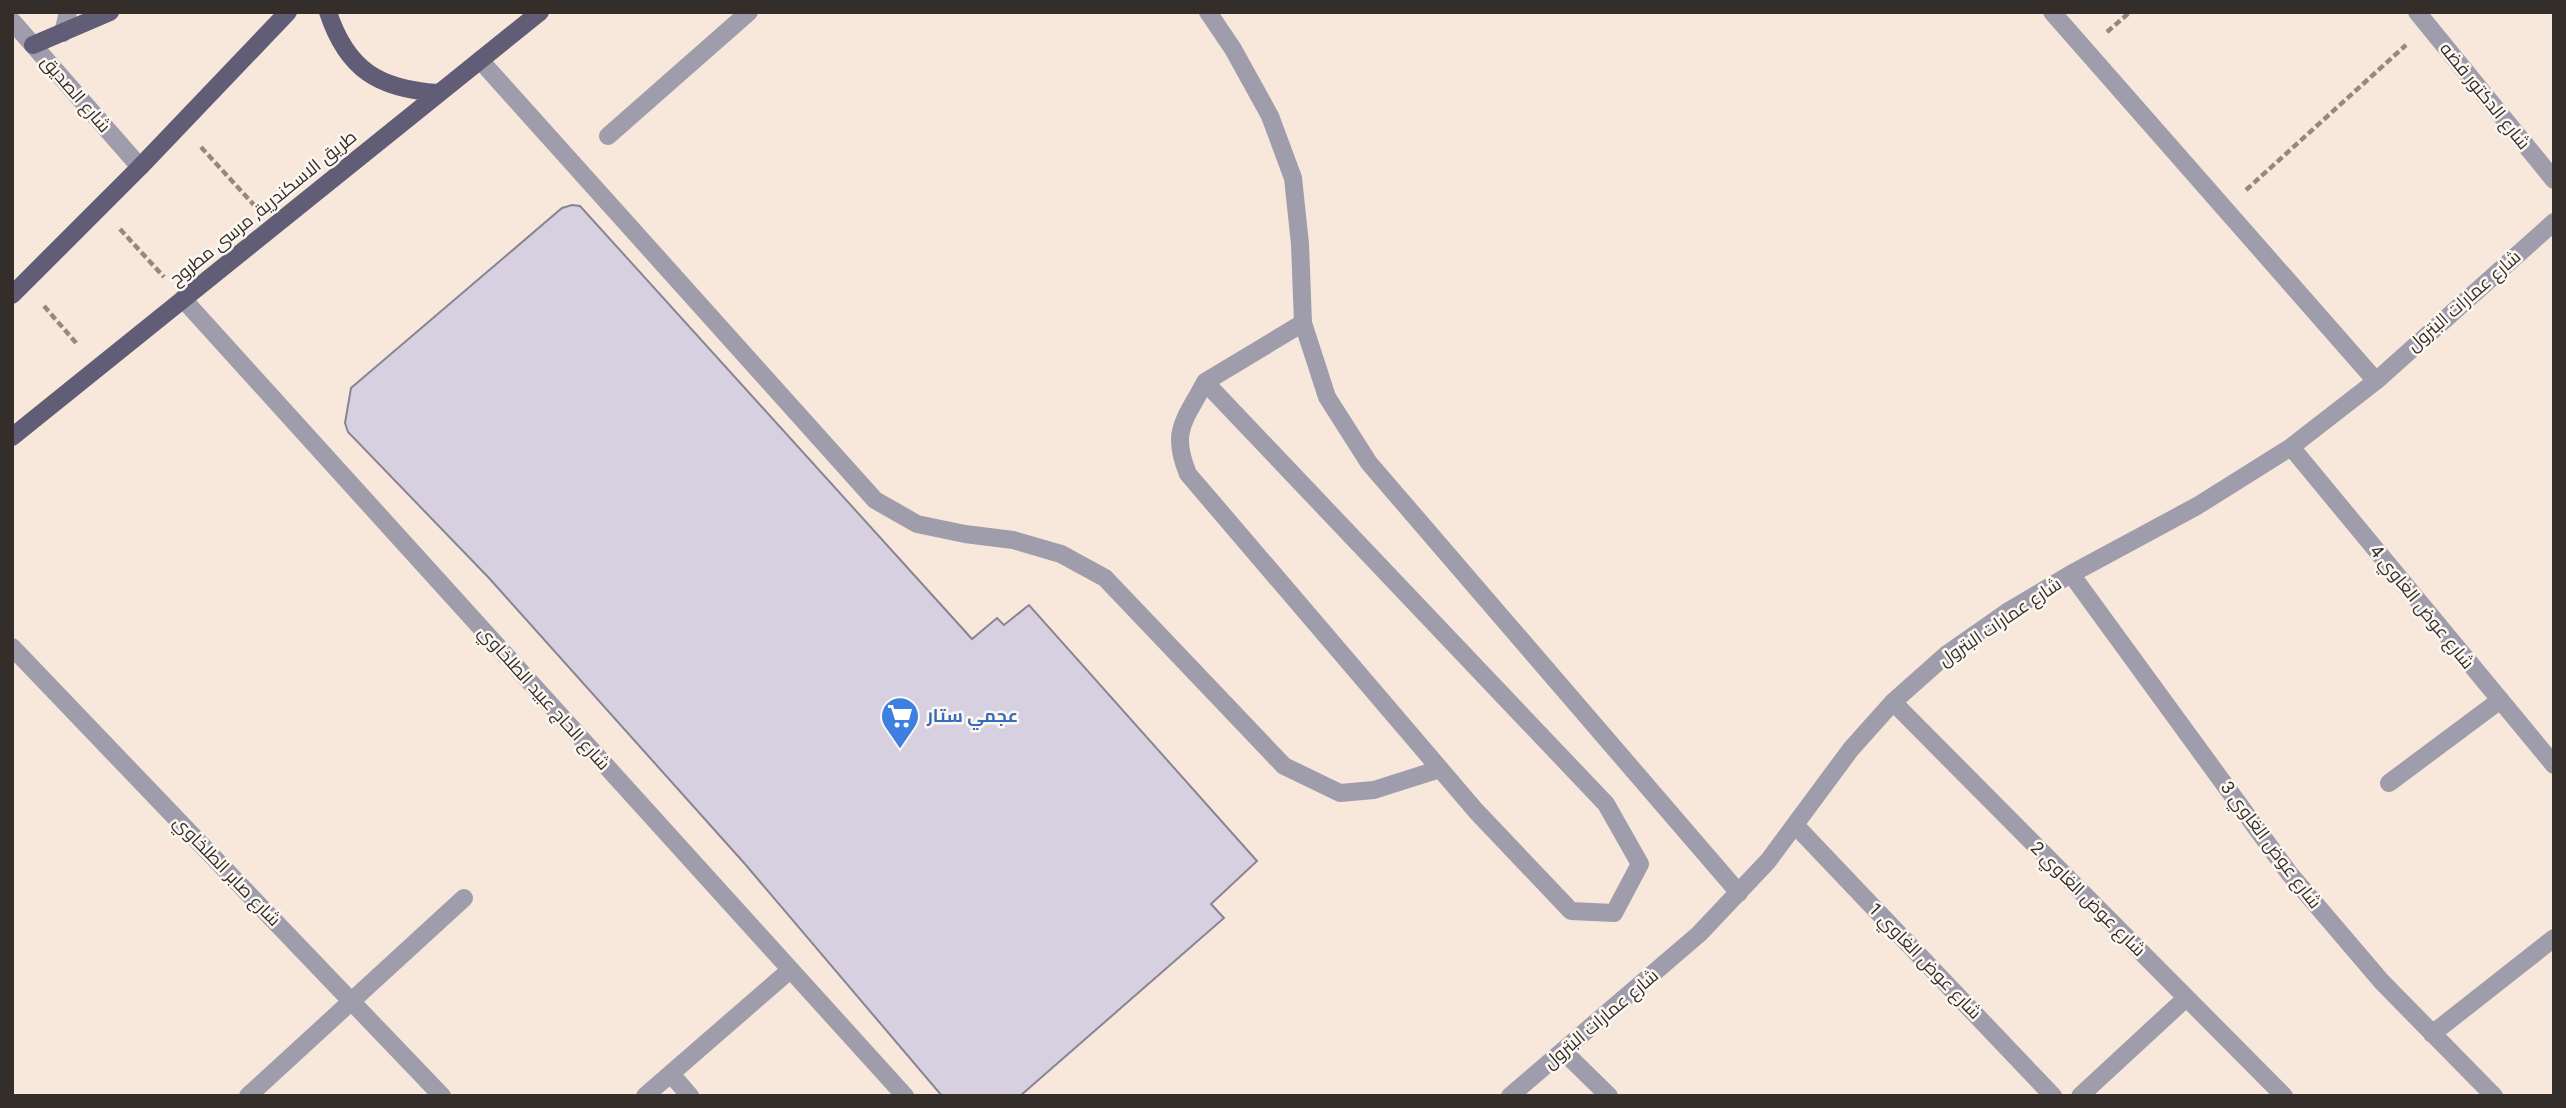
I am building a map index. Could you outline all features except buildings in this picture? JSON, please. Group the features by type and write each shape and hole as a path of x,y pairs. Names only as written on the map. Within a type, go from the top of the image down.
{"main road":[{"path":"33,45 110,12"},
{"path":"18,290 288,12"},
{"path":"328,12 335,35 353,61 378,80 407,91 438,93"},
{"name":"طريق الاسكندرية, مرسى مطروح","path":"12,437 540,12"}],"street":[{"path":"63,33 68,12"},
{"path":"608,136 749,12"},
{"path":"1208,12 1233,49 1270,116 1293,178 1300,244 1303,323 1327,397 1369,463 1739,893"},
{"path":"2052,12 2376,381"},
{"name":"شارع الدكتور فضه","path":"2422,19 2554,180"},
{"name":"شارع الصديق","path":"12,21 140,167"},
{"path":"480,60 875,500 917,524 1013,540 1062,554 1105,578 1284,766 1329,788 1340,793 1374,790 1440,769"},
{"name":"شارع عمارات البترول","path":"1510,1096 1666,964 1739,893 1796,826 1822,786 1893,702 1947,654 2007,612 2197,506 2291,447 2376,381 2554,222"},
{"name":"شارع الحاج عبيد الطلخاوي","path":"183,299 905,1096"},
{"path":"1205,382 1606,804 1640,864 1615,913 1571,911 1476,811 1188,474 1180,455 1179,433 1205,382 1303,323"},
{"name":"شارع عوض الغاوي 4","path":"2291,447 2554,765"},
{"name":"شارع عوض الغاوي 3","path":"2071,574 2290,873 2382,982 2494,1096"},
{"name":"شارع صابر الطلخاوي","path":"12,647 442,1096"},
{"path":"2389,783 2499,701"},
{"name":"شارع عوض الغاوي 2","path":"1893,702 2284,1096"},
{"name":"شارع عوض الغاوي 1","path":"1796,826 2053,1096"},
{"path":"248,1096 464,898"},
{"path":"2432,1034 2554,938"},
{"path":"645,1096 790,970"},
{"path":"2080,1096 2186,998"},
{"path":"1563,1051 1609,1096"},
{"path":"671,1074 690,1096"}],"path":[{"path":"2224,209 2422,19"},
{"path":"181,124 273,227"},
{"path":"100,207 183,299"},
{"path":"18,290 98,368"}],"place":[{"name":"عجمي ستار","path":"900,750"}]}
